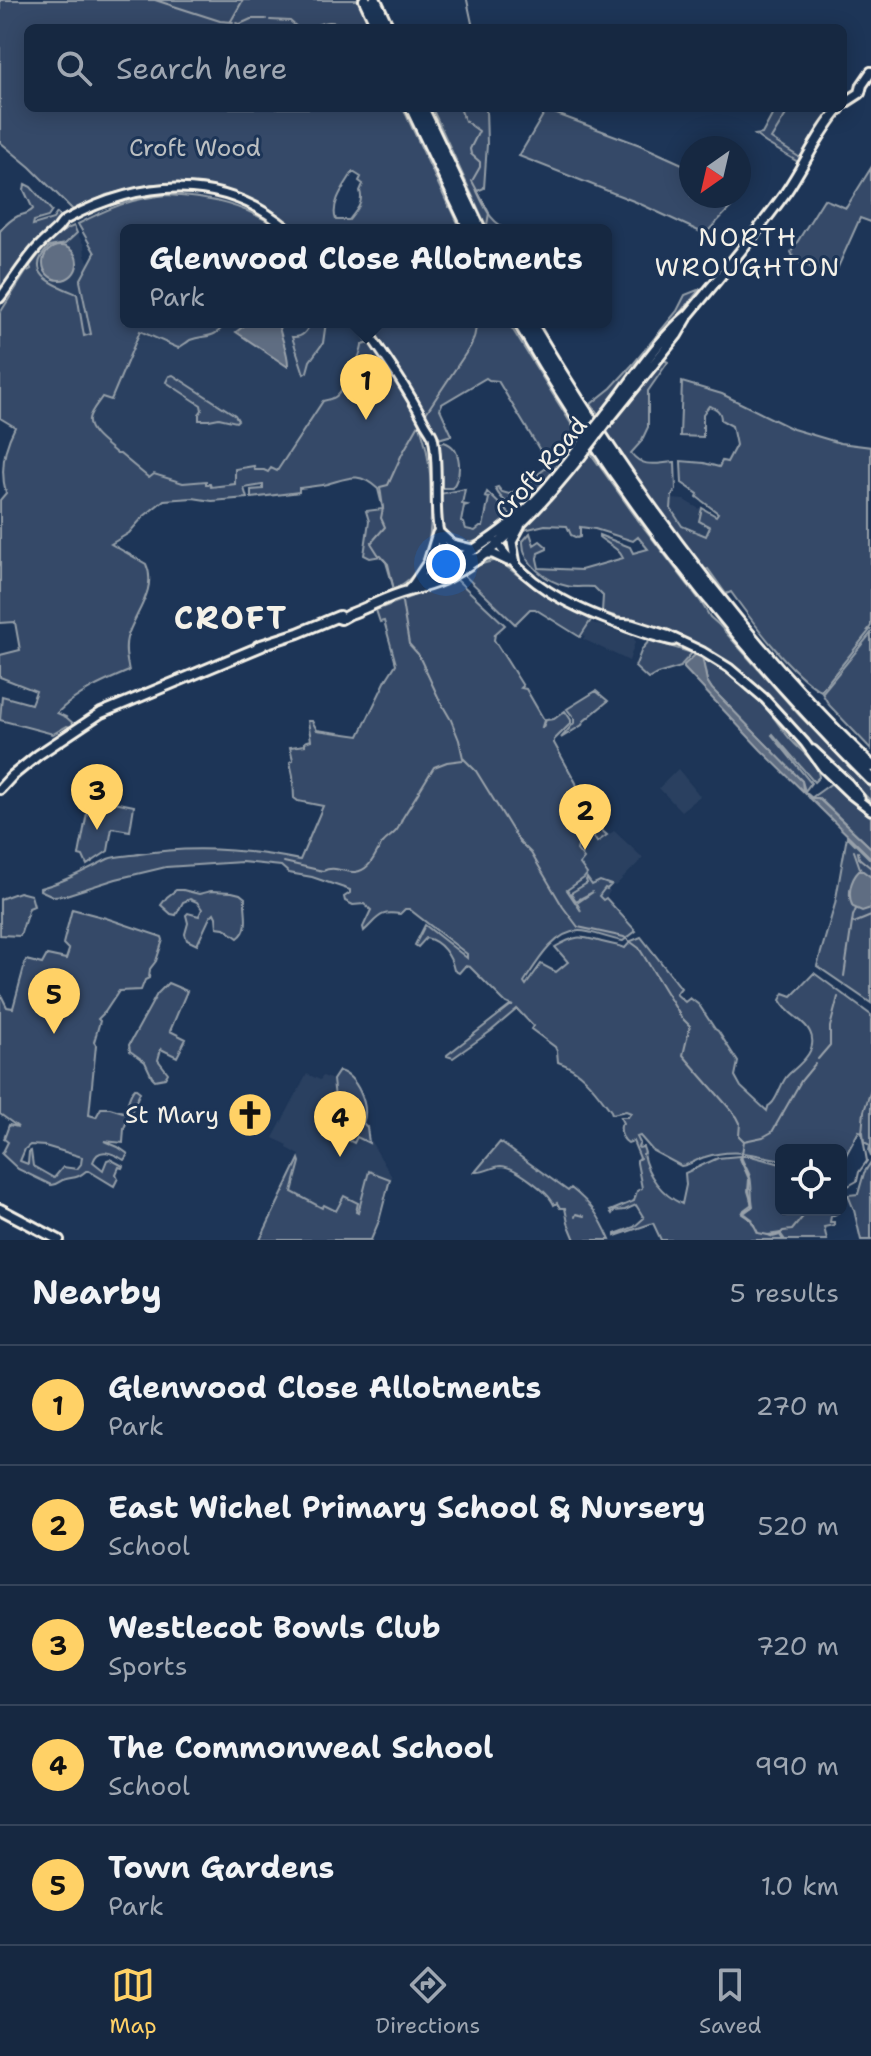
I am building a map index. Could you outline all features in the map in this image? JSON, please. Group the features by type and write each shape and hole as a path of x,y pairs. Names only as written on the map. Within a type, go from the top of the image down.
{"highway":[{"path":"365,0 376,24"},
{"path":"375,0 386,24"},
{"path":"414,112 467,224"},
{"path":"424,112 477,224"},
{"path":"523,328 597,448 685,571 774,677 871,779"},
{"path":"534,328 606,444 660,522 782,672 871,766"}],"main road":[{"name":"Croft Road","path":"847,102 860,93 871,72"},
{"name":"Croft Road","path":"0,789 31,760 117,705 255,647 350,614 409,589 433,584 472,549 498,539 525,521 674,333 684,326 689,314 784,194 836,112"},
{"path":"0,298 33,253 65,220 125,194 177,188 204,191 238,199 281,224"},
{"path":"365,328 407,389 432,436 437,531 441,544 455,564"},
{"name":"Croft Road","path":"455,564 482,555 578,455"},
{"path":"516,567 512,541 525,521"},
{"path":"437,531 450,544 472,549"},
{"path":"409,589 428,562 437,531"},
{"path":"498,539 515,556"},
{"path":"498,539 516,567"},
{"path":"482,555 501,557 544,589 593,616 630,630 679,642 729,668 757,691 868,807"},
{"path":"0,1209 59,1240"}],"shaded area":[{"path":"788,112 831,112 802,159 771,139"},
{"path":"77,233 89,263 80,284 92,334 84,337 76,294 47,282 39,268 40,257 49,247 65,244"},
{"path":"60,246 72,251 77,263 72,275 60,280 48,275 43,263 48,251"},
{"path":"184,328 358,328 368,343 369,354 279,477 244,488 204,490 149,481 90,427 89,419 102,396 111,400 140,331 160,339"},
{"path":"241,328 280,328 288,367 236,332"},
{"path":"672,499 684,500 701,510 699,521 710,527 706,536 683,526 671,509"},
{"path":"590,622 634,637 629,661 583,639"},
{"path":"693,642 700,646 707,681 712,689 802,781 803,790 812,798 818,798 871,848 871,858 761,750 684,668 695,655"},
{"path":"678,769 700,796 681,811 659,788"},
{"path":"556,780 599,842 614,831 643,858 615,886 612,884 608,888 610,891 606,898 580,918 516,821"},
{"path":"859,871 871,877 871,908 862,911 853,907 850,898 852,883"},
{"path":"307,1074 320,1080 323,1076 338,1082 335,1098 355,1105 350,1116 367,1127 370,1140 392,1177 371,1240 260,1240 300,1155 273,1138"}],"green space":[{"name":"Croft Wood","path":"0,0 359,0 369,24 24,24 24,112 408,112 458,224 285,224 251,202 205,188 152,184 106,195 74,211 0,142","holes":["353,172 361,177 359,181 363,184 359,207 349,220 336,220 337,201"]},
{"path":"434,112 486,112 484,188 477,191 486,210 498,224 485,224"},
{"path":"545,112 640,145 679,163 679,208 730,208 705,234 636,202 519,156"},
{"path":"774,112 788,112 771,139 802,159 800,163 755,135 762,134"},
{"path":"871,168 871,222 860,218 834,276 790,259 793,256 791,252 824,199 846,208"},
{"path":"25,184 52,211 48,217 34,221 33,225 53,219 57,213 63,219 41,239 0,294 0,231 13,219 33,209 24,190"},
{"path":"167,195 198,198 241,208 272,224 120,224 120,328 222,328 178,348 140,331 111,400 102,397 91,413 89,424 95,434 149,478 154,474 183,483 206,481 211,487 235,484 235,469 254,466 255,470 268,472 271,468 277,471 323,401 335,397 343,388 362,345 370,343 406,396 424,440 431,492 428,545 417,570 394,589 386,562 381,556 370,558 364,555 369,521 366,511 383,509 378,489 359,478 299,488 299,492 251,498 251,490 263,489 263,485 244,488 247,498 164,500 129,533 111,544 146,564 149,574 144,602 126,642 129,671 91,689 65,706 57,713 75,725 53,734 0,720 2,696 31,704 36,691 0,677 0,655 20,650 15,622 0,623 0,500 6,493 4,460 15,427 0,418 0,313 44,248 74,226 77,233 65,244 49,247 42,256 40,271 51,282 77,294 84,336 91,334 80,281 95,253 78,224 143,199"},
{"path":"700,289 599,415 591,404 634,363 677,311 685,295"},
{"path":"308,328 325,328 323,343 304,374 292,337"},
{"path":"368,328 512,328 580,438 528,503 513,505 501,497 495,488 509,494 539,477 547,462 498,381 486,378 442,404 440,409 452,435 438,439 415,395"},
{"path":"664,360 668,362 648,391 648,427 631,453 645,463 675,462 676,490 671,509 682,526 706,536 710,527 699,521 702,508 716,516 718,513 682,483 681,461 719,467 722,461 727,462 736,445 732,426 721,420 718,410 709,406 703,414 703,437 680,436 682,382 722,394 793,429 840,443 871,447 871,626 821,691 785,660 731,592 726,594 708,569 705,570 605,432"},
{"path":"173,375 235,415 238,420 199,420 201,405 166,382"},
{"path":"444,442 458,456 458,476 452,488 441,488 438,448"},
{"path":"589,453 710,617 871,788 871,801 736,668 685,638 602,612 603,596 594,587 559,584 531,564 523,541 530,533 534,545 540,541 547,547 538,553 539,568 581,570 623,558 599,535 630,547 633,553 648,549 638,537 633,541 595,529 580,527 580,537 577,538 571,535 567,526 545,525 524,530"},
{"path":"465,489 462,504 467,505 464,506 461,522 466,529 475,531 483,527 489,498 485,497 487,492 511,518 471,543 449,535 442,525 440,494"},
{"path":"498,560 537,590 591,620 580,637 535,609 530,609 515,624 464,575 476,566"},
{"path":"456,579 505,625 495,634 494,640 523,686 521,688 526,689 544,720 542,727 546,720 554,719 565,711 571,720 554,743 576,783 580,798 607,835 597,842 572,804 559,813 577,840 580,839 577,850 584,859 580,864 587,874 567,890 581,911 577,903 593,892 576,901 571,893 587,883 587,878 592,885 600,881 611,885 599,896 603,900 606,898 636,931 623,941 584,931 570,932 554,942 540,958 524,982 526,985 541,964 556,972 568,962 555,947 570,940 585,938 625,948 641,937 681,988 676,994 685,1002 690,998 699,1005 718,1031 738,1062 735,1076 741,1087 767,1111 784,1080 807,1056 812,1045 810,1032 780,1000 784,993 792,996 814,973 871,1015 871,1157 870,1145 864,1142 863,1132 859,1131 847,1153 847,1144 775,1144 775,1159 734,1152 705,1157 681,1166 653,1151 640,1136 637,1137 638,1147 643,1147 652,1177 662,1190 682,1204 685,1173 718,1158 739,1156 749,1179 748,1191 752,1204 742,1214 754,1226 752,1219 744,1213 753,1206 750,1177 741,1156 775,1162 775,1216 831,1216 830,1222 834,1225 824,1227 827,1240 785,1240 780,1233 768,1235 780,1235 783,1240 661,1240 653,1223 615,1236 644,1218 636,1205 612,1214 610,1211 634,1201 637,1191 642,1188 637,1163 640,1158 633,1141 628,1143 621,1133 623,1123 620,1117 628,1117 631,1113 612,1114 588,1082 558,1062 555,1047 531,1029 533,1026 517,1009 453,1058 447,1056 513,1006 506,1003 470,967 465,966 459,973 454,970 448,955 436,942 426,938 418,947 415,945 425,925 467,958 467,954 409,909 400,914 383,914 364,931 371,910 364,904 353,905 345,901 344,897 350,890 289,873 281,866 242,862 166,867 66,895 53,896 40,890 112,858 159,851 220,850 300,860 323,806 294,798 290,747 305,745 311,740 308,721 312,721 317,730 359,736 396,664 384,621 380,622 376,610"},
{"path":"871,633 871,749 829,705 822,693"},
{"path":"650,640 692,653 681,667 648,679 635,667 642,649"},
{"path":"702,658 752,693 813,762 819,777 814,782 772,735 811,783 805,791 802,781 712,689"},
{"path":"596,691 608,701 582,725 561,738 574,723 567,709"},
{"path":"832,783 871,817 871,848 819,798 811,798"},
{"path":"90,797 134,806 130,831 112,828 108,851 87,865 83,856 79,855"},
{"path":"847,836 871,860 871,1003 817,966 835,904"},
{"path":"176,890 199,894 211,891 240,894 245,898 246,925 242,934 238,938 217,927 214,913 197,945 187,940 186,915 199,916 202,909 190,899 183,902 176,915 171,914 161,905"},
{"path":"19,892 31,895 34,906 29,908 20,936 0,935 0,899"},
{"path":"72,909 162,937 163,940 149,978 141,990 119,991 98,1019 89,1115 96,1117 101,1108 123,1112 135,1088 140,1092 124,1128 123,1143 104,1141 128,1154 124,1160 102,1152 93,1162 103,1170 110,1159 123,1166 119,1167 114,1186 89,1171 51,1185 18,1169 2,1154 8,1142 4,1139 9,1125 18,1127 0,1114 0,993 7,1007 13,1008 26,960 42,964 47,955 66,959 69,950 63,944","holes":["30,1145 82,1157 81,1164 77,1169 63,1167 54,1178 33,1166 31,1151 28,1164 20,1161"]},
{"path":"168,983 187,991 170,1031 186,1039 177,1057 161,1049 158,1060 168,1073 165,1078 155,1080 145,1062 130,1051 129,1045 157,994"},
{"path":"339,1071 351,1079 360,1092 365,1108 363,1123 367,1127 369,1143 357,1137 354,1143 328,1130 338,1110 349,1116 352,1104 335,1098 333,1080"},
{"path":"500,1142 568,1191 571,1188 578,1194 594,1211 610,1240 575,1240 565,1208 560,1208 557,1203 554,1205 538,1187 514,1170 501,1166 475,1172"},
{"path":"299,1159 292,1192 322,1208 324,1205 336,1211 344,1196 358,1203 358,1213 369,1171 390,1179 371,1240 260,1240"},
{"path":"871,1162 871,1240 861,1240 848,1195 858,1194"}],"waterway":[{"path":"155,0 220,21 233,22"},
{"path":"231,21 243,0"},
{"path":"467,0 472,24"},
{"path":"236,23 266,19"},
{"path":"270,20 293,24"},
{"path":"321,24 342,24"},
{"path":"405,112 449,207"},
{"path":"462,112 465,121 479,131 470,149 480,162 472,181 489,213 487,224"},
{"path":"426,413 470,347 476,328"},
{"path":"394,590 388,564 371,543 385,527 381,518 380,487 388,485 419,424"},
{"path":"402,602 409,644 418,654 451,720 463,758 476,771 563,907 578,927 624,937 639,948 681,1017 690,1026 683,1055 740,1123 739,1136 744,1141 741,1160 750,1179 752,1207 743,1214 751,1219 758,1233 774,1235 792,1230 803,1216"},
{"path":"284,862 323,871 360,871 398,829 434,767 463,760"},
{"path":"854,851 861,871"},
{"path":"858,852 859,858 871,868"},
{"path":"844,976 856,909"},
{"path":"854,923 871,916"},
{"path":"818,1059 830,1045 830,1027 838,997"},
{"path":"744,1141 772,1132 801,1081 815,1064"},
{"path":"847,1187 857,1181 867,1161 862,1133 864,1111 871,1090"},
{"path":"575,1217 576,1214 584,1216"}],"place":[{"name":"Glenwood Close Allotments","path":"366,420"},
{"name":"Westlecot Bowls Club","path":"97,830"},
{"name":"East Wichel Primary School & Nursery","path":"585,850"},
{"name":"Town Gardens","path":"54,1034"},
{"name":"St Mary","path":"250,1115"},
{"name":"The Commonweal School","path":"340,1157"}],"district":[{"name":"NORTH WROUGHTON","path":"748,252"},
{"name":"CROFT","path":"231,618"}]}
